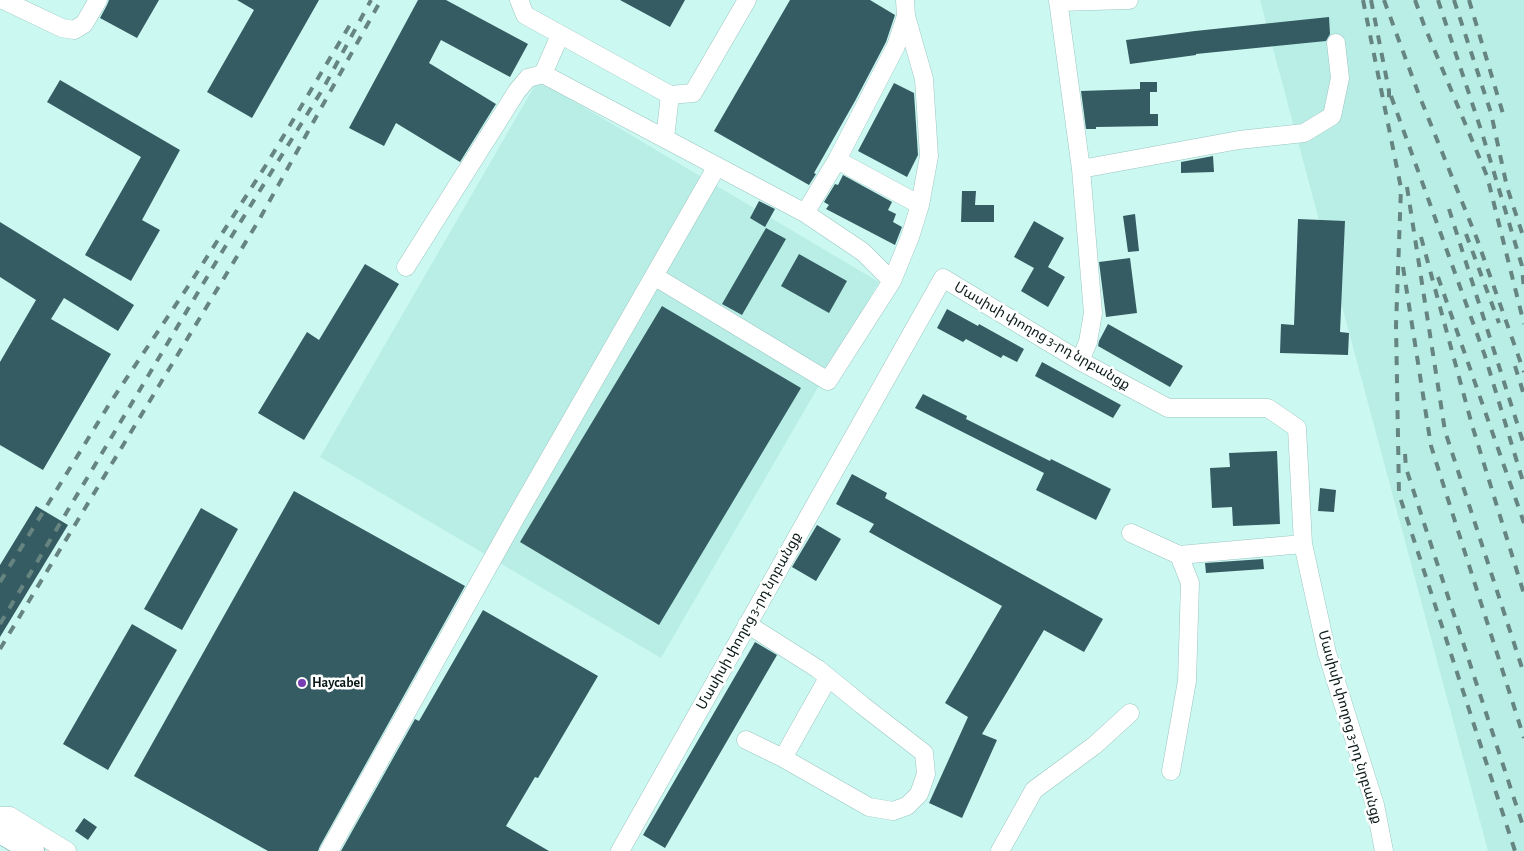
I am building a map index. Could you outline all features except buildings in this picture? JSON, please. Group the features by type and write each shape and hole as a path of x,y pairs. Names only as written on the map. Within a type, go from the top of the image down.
{"main road":[{"path":"0,832 33,851"}],"street":[{"path":"3,0 62,28 74,30 84,24 98,0"},
{"path":"519,0 525,15 670,95 694,93 747,0"},
{"path":"1080,360 1088,342 1093,313 1081,169 1058,1 1129,0"},
{"path":"805,213 837,160 896,46 906,8"},
{"path":"654,276 828,381 892,281 910,237 920,205 929,156 924,79 906,8"},
{"path":"543,74 560,35"},
{"path":"1081,169 1240,140 1304,133 1332,116 1340,78 1336,43"},
{"path":"406,267 517,92 528,78 543,74 805,213 863,252 892,281"},
{"path":"665,138 670,95"},
{"path":"837,160 920,205"},
{"path":"329,851 517,515 717,166"},
{"name":"Մասիսի փողոց 3-րդ նրբանցք","path":"620,851 943,278 1080,360 1168,408 1268,408 1297,428 1303,544 1326,653 1375,805 1384,851"},
{"path":"1131,533 1179,555 1303,544"},
{"path":"1171,771 1187,681 1190,583 1179,555"},
{"path":"746,740 783,758 868,806 893,811 907,806 919,794 926,774 924,753 818,669 748,624"},
{"path":"783,758 828,678"},
{"path":"1000,851 1034,790 1095,745 1130,714"},
{"path":"0,816 10,816 67,851"}],"shaded area":[{"path":"1260,0 1524,0 1524,851 1488,851"},
{"path":"538,80 879,282 661,658 320,457"}],"railway":[{"path":"0,624 225,247 324,87 371,0"},
{"path":"0,649 259,220 381,0"},
{"path":"1363,0 1401,188 1396,325 1399,494 1515,851"},
{"path":"1371,0 1389,91 1389,106"},
{"path":"1384,0 1419,95 1477,239 1524,372"},
{"path":"1415,0 1487,176 1524,324"},
{"path":"1438,0 1483,136 1522,266 1524,291"},
{"path":"1454,0 1491,113 1507,187 1524,239"},
{"path":"1469,0 1504,117"},
{"path":"0,582 110,403 268,162 354,18"},
{"path":"1391,96 1485,356 1524,485"},
{"path":"1407,187 1445,431 1524,674"},
{"path":"1449,209 1524,445"},
{"path":"1466,234 1499,323"},
{"path":"1421,237 1472,425 1524,594"},
{"path":"1403,267 1431,446 1524,738"},
{"path":"1438,277 1524,523"},
{"path":"1515,366 1524,395"},
{"path":"1405,454 1406,468 1524,829"}],"place":[{"name":"Haycabel","path":"302,683"}]}
